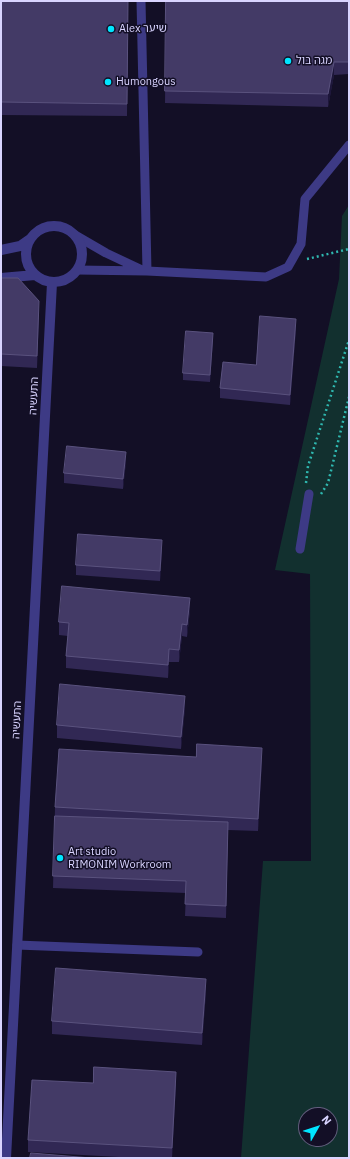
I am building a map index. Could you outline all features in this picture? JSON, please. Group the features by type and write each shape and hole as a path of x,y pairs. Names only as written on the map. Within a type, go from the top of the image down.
{"street":[{"path":"1,250 20,246 30,239 38,230 50,226 59,226 67,229 75,235 80,243 82,252 81,261 77,270 71,277 52,283 35,275 29,268 26,259 25,250 30,239"},
{"path":"1,278 35,275"},
{"name":"התעשיה","path":"6,1158 52,283"}],"lane":[{"path":"141,1 147,271"},
{"path":"77,270 147,271 266,277 288,267 301,244 305,198 349,145"},
{"path":"75,235 123,261 147,271"},
{"path":"300,549 309,494"},
{"path":"17,945 198,952"}],"path":[{"path":"288,267 312,257 349,249"},
{"path":"349,340 308,466 306,490 309,494 315,496 321,494 328,483 349,397"}],"green space":[{"path":"349,205 349,1158 241,1158 263,861 311,861 310,574 275,570 339,279 342,216"}],"building":[{"path":"1,1 128,1 127,104 1,102"},
{"path":"166,1 349,1 349,62 334,62 328,94 165,91"},
{"path":"1,278 18,278 39,301 37,356 1,354"},
{"path":"260,316 296,319 290,395 220,388 223,362 256,365"},
{"path":"186,331 213,333 210,375 183,373"},
{"path":"67,446 126,452 123,479 64,473"},
{"path":"78,534 162,540 160,571 76,565"},
{"path":"62,586 190,598 187,625 182,624 179,650 169,649 168,665 66,656 69,623 59,622"},
{"path":"60,684 185,696 181,737 57,725"},
{"path":"197,744 262,748 258,819 55,807 59,749 196,757"},
{"path":"55,816 228,822 226,906 185,904 186,881 53,876"},
{"path":"56,968 206,979 202,1033 52,1021"},
{"path":"94,1067 176,1072 172,1148 28,1140 32,1080 93,1083"},
{"path":"31,1153 91,1158 30,1158"}],"place":[{"name":"Alex שיער","path":"111,29"},
{"name":"מגה בול","path":"288,61"},
{"name":"Humongous","path":"108,82"},
{"name":"Art studio RIMONIM Workroom","path":"60,858"}]}
